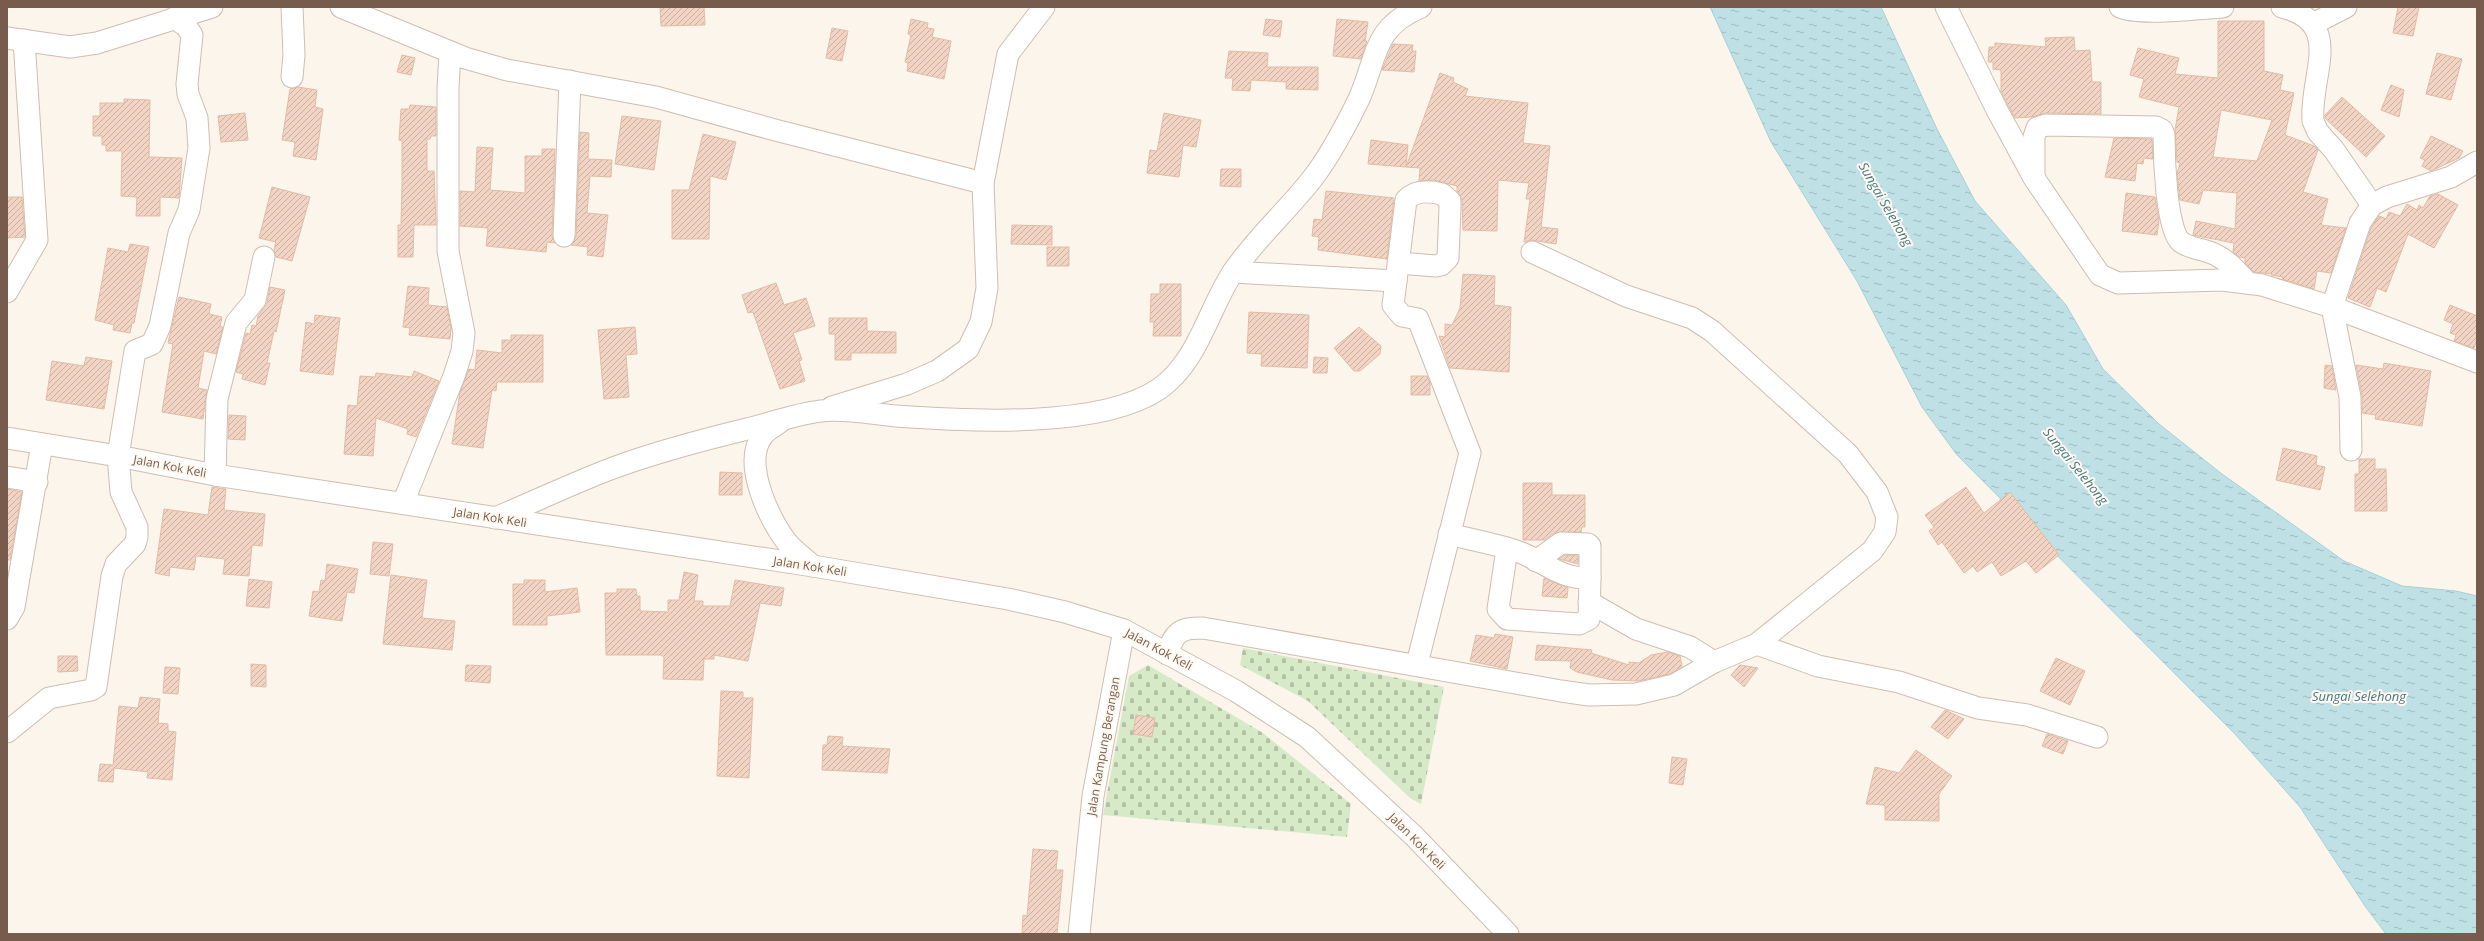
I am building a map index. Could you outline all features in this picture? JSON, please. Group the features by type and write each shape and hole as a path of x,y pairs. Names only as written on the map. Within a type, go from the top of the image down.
{"street":[{"path":"7,292 37,240 16,39 70,47 96,43 212,7"},
{"path":"292,7 294,55 292,77"},
{"path":"341,7 450,52 507,70 656,97 776,130 983,182"},
{"path":"494,518 615,468 703,440 821,411 907,384 937,371 968,349 981,322 986,288 983,182 1008,54 1044,7"},
{"path":"821,411 928,418 1077,416 1114,410 1135,402 1159,389 1174,376 1189,357 1214,304 1233,272 1264,232 1312,178 1322,163 1359,99 1380,39 1396,21 1421,7"},
{"path":"1946,7 1997,110 2034,178 2094,269 2108,280 2133,283 2222,280 2276,288 2332,307 2477,362"},
{"path":"2120,7 2132,10 2147,11 2223,7"},
{"path":"2282,7 2298,12 2318,30 2320,48 2313,121 2318,132 2334,150 2372,205"},
{"path":"2313,24 2346,7"},
{"path":"7,732 49,698 91,690 96,687 112,576 116,564 135,544 137,537 137,527 121,492 118,456 135,351 152,344 160,326 179,233 189,210 199,148 197,118 188,94 187,84 192,35 186,26 174,18"},
{"path":"403,503 454,376 462,351 464,333 448,251 447,97 450,52"},
{"path":"564,236 570,82"},
{"path":"2034,178 2034,136 2037,128 2046,125 2156,126 2164,135 2165,181 2175,236 2182,243 2216,255 2230,264 2248,283"},
{"path":"2351,450 2350,397 2332,307 2355,233 2372,205 2386,197 2451,177 2477,162"},
{"path":"1167,654 1173,638 1179,632 1187,628 1203,628 1589,695 1644,692 1674,684 1714,662 1757,644 1872,551 1885,532 1887,517 1877,492 1848,454 1703,325 1678,313 1626,296 1532,252"},
{"path":"215,475 217,399 236,323 255,300 264,257"},
{"path":"1233,272 1397,272 1393,305 1402,316 1418,319 1470,453 1417,664"},
{"path":"783,420 763,436 754,457 758,486 774,524 790,546 813,566"},
{"name":"Jalan Kok Keli","path":"7,438 118,456 215,475 813,566 1008,599 1065,612 1124,630 1236,692 1307,737 1414,836 1508,934"},
{"path":"7,618 14,607 37,482 42,444"},
{"path":"7,476 37,482"},
{"path":"1449,534 1507,549 1536,561 1557,573 1571,577 1590,578"},
{"path":"1507,549 1498,609 1506,618 1580,624 1589,619 1590,546 1588,544 1561,543 1536,561"},
{"path":"1590,602 1636,629 1690,647 1714,662"},
{"name":"Jalan Kampung Berangan","path":"1079,934 1092,796 1124,630"},
{"path":"1757,644 1818,666 1899,682 1978,708 2027,715 2097,737"}],"green space":[{"path":"1243,648 1444,687 1421,804 1410,798 1308,701 1240,665"},
{"path":"1148,665 1263,733 1351,804 1347,837 1103,815 1129,676"}],"water":[{"name":"Sungai Selehong","path":"1710,7 1881,7 1937,129 1975,201 2066,305 2103,369 2159,424 2222,474 2344,561 2402,586 2456,591 2477,596 2477,934 2386,934 2365,906 2300,807 2235,734 1957,455 1922,407 1857,281 1771,142"}],"building":[{"path":"660,7 704,7 705,25 661,26"},
{"path":"2398,7 2419,7 2413,36 2393,33"},
{"path":"911,19 928,23 927,28 934,29 932,37 951,41 944,79 907,71 908,63 905,62 911,35 908,34"},
{"path":"1266,19 1282,21 1280,37 1263,35"},
{"path":"1337,19 1368,22 1365,41 1367,41 1361,59 1333,56"},
{"path":"2218,21 2264,21 2264,71 2283,75 2280,90 2294,93 2285,135 2314,146 2318,150 2303,192 2328,199 2321,225 2346,228 2331,273 2317,271 2314,289 2282,279 2283,277 2254,272 2245,263 2245,258 2240,257 2233,252 2234,243 2193,235 2196,221 2235,229 2237,193 2203,190 2199,204 2180,200 2177,174 2180,163 2177,162 2175,130 2179,107 2139,97 2144,79 2130,75 2138,48 2179,58 2175,74 2218,78","holes":["2221,110 2272,120 2257,161 2213,157"]},
{"path":"832,28 848,31 842,61 826,58"},
{"path":"2074,37 2075,51 2090,50 2092,82 2101,82 2101,114 2046,113 2032,117 2015,118 2001,92 2001,70 1993,69 1993,62 1988,62 1989,47 1995,47 1995,43 2046,47 2045,38"},
{"path":"1393,44 1413,45 1412,51 1416,51 1414,72 1382,70"},
{"path":"1229,51 1268,53 1267,67 1318,67 1318,90 1286,89 1286,82 1251,80 1250,91 1232,90 1233,78 1225,78"},
{"path":"2437,53 2462,59 2451,100 2426,94"},
{"path":"402,55 415,58 411,75 397,72"},
{"path":"1440,73 1454,78 1453,82 1468,89 1465,96 1528,103 1523,143 1550,146 1541,227 1558,229 1556,244 1531,240 1524,242 1530,199 1526,199 1529,183 1498,180 1497,231 1463,230 1462,201 1457,191 1457,186 1434,180 1419,181 1420,168 1406,167"},
{"path":"2391,85 2404,90 2399,117 2381,110"},
{"path":"298,87 317,90 315,107 323,109 316,160 293,156 295,142 282,140 290,89"},
{"path":"2342,97 2385,136 2366,157 2325,118 2325,115"},
{"path":"124,99 150,100 149,157 182,158 179,198 160,197 160,216 136,216 137,197 121,196 122,151 106,151 106,145 102,145 102,136 93,136 93,116 100,116 100,103 124,103"},
{"path":"410,105 436,107 436,136 431,136 430,139 427,139 427,171 434,171 436,225 414,225 413,257 398,257 398,225 401,225 402,185 402,141 399,140 401,109 409,109"},
{"path":"245,113 248,140 221,142 218,116"},
{"path":"1164,113 1201,120 1196,147 1183,145 1179,177 1147,173 1150,150 1157,151"},
{"path":"622,116 661,121 654,170 615,164"},
{"path":"580,132 589,133 588,159 612,160 611,177 590,176 587,213 608,215 603,257 587,255 588,247 571,245 576,236"},
{"path":"703,134 736,142 726,180 710,176 709,239 672,239 672,190 689,190"},
{"path":"2431,136 2463,151 2459,158 2431,171 2422,166 2425,160 2420,158"},
{"path":"2114,138 2152,139 2153,159 2144,158 2143,164 2137,163 2135,181 2105,177"},
{"path":"1371,140 1408,145 1406,167 1368,164"},
{"path":"477,147 493,148 490,190 525,193 525,156 542,156 542,149 555,149 552,236 555,243 547,242 546,252 486,246 488,228 460,226 460,191 475,192"},
{"path":"1221,169 1241,169 1241,187 1220,186"},
{"path":"272,187 310,197 292,261 276,257 274,250 276,242 259,238"},
{"path":"1326,191 1394,198 1387,259 1318,250 1319,237 1312,236 1314,219 1322,220"},
{"path":"2126,193 2155,197 2159,221 2157,235 2122,231"},
{"path":"2438,194 2458,205 2434,248 2408,234 2386,292 2377,288 2370,307 2348,298 2371,228 2379,216 2386,219 2389,212 2400,216 2407,204 2417,210 2419,205 2423,208 2430,196"},
{"path":"7,197 22,197 25,237 7,238"},
{"path":"1012,225 1052,226 1052,245 1011,244"},
{"path":"130,244 149,247 134,323 132,323 130,333 113,330 114,325 95,320 108,248 128,252"},
{"path":"1047,247 1069,247 1069,266 1047,266"},
{"path":"1463,274 1495,276 1494,305 1511,307 1509,372 1450,368 1439,336 1445,337 1445,324 1452,325 1460,308"},
{"path":"776,283 784,305 806,298 815,326 793,333 802,360 799,361 805,381 780,389 753,312 748,313 742,295"},
{"path":"1160,284 1181,284 1181,336 1153,336 1154,322 1150,322 1151,294 1160,294"},
{"path":"408,286 429,288 428,305 447,307 451,328 450,339 409,335 410,328 403,327"},
{"path":"270,287 285,290 276,332 274,331 267,363 270,363 265,385 242,379 243,374 236,372 246,333 250,334 252,325 256,326 258,316 267,303"},
{"path":"179,297 211,304 209,314 222,317 220,327 223,327 216,354 204,351 198,388 207,390 203,419 162,412 173,344 168,343"},
{"path":"2450,305 2477,316 2477,339 2474,348 2454,341 2456,335 2450,333 2453,324 2444,320"},
{"path":"1249,312 1309,315 1307,368 1261,366 1262,354 1247,353"},
{"path":"315,315 340,318 333,375 300,371 306,322 314,324"},
{"path":"829,318 867,318 867,331 896,332 896,353 851,353 851,360 835,360 835,334 829,334"},
{"path":"635,327 637,354 626,355 629,397 604,399 598,330"},
{"path":"1359,327 1381,346 1380,354 1360,371 1354,371 1334,348"},
{"path":"511,335 543,335 543,382 497,382 496,391 492,390 483,448 452,444 460,392 469,369 475,370 477,350 502,353 502,340 511,340"},
{"path":"86,357 112,361 104,409 46,400 52,361 84,366"},
{"path":"1314,357 1328,358 1327,373 1313,373"},
{"path":"2384,363 2431,371 2422,426 2375,419 2376,415 2362,413 2362,395 2356,365 2383,369"},
{"path":"2325,365 2332,366 2336,390 2324,388"},
{"path":"414,371 439,381 416,437 407,434 408,429 376,418 373,456 344,454 348,405 357,406 360,376 375,377 376,373 412,377"},
{"path":"1411,376 1427,376 1430,383 1430,395 1411,395"},
{"path":"229,415 246,416 245,440 228,439"},
{"path":"2283,448 2317,456 2316,465 2325,467 2320,490 2276,480"},
{"path":"2359,459 2375,459 2375,469 2386,469 2387,511 2355,511 2355,474 2359,474"},
{"path":"720,472 742,473 742,495 719,495"},
{"path":"1523,483 1552,483 1552,495 1585,495 1585,527 1582,527 1581,532 1554,533 1545,540 1523,540"},
{"path":"212,487 226,489 224,510 265,514 262,546 252,545 249,576 223,574 225,559 196,556 194,570 170,567 169,576 155,573 164,509 208,515"},
{"path":"1966,487 1984,513 2010,492 2059,555 2036,573 2026,561 2001,576 1992,562 1977,572 1973,566 1964,573 1942,542 1938,545 1929,531 1934,527 1925,515"},
{"path":"7,489 22,492 10,560 7,560"},
{"path":"373,542 393,544 389,576 370,574"},
{"path":"1565,555 1578,556 1578,564 1559,559"},
{"path":"327,564 358,569 354,593 347,592 342,621 309,616 313,591 319,592 321,580 325,581"},
{"path":"684,572 698,575 694,601 703,601 703,606 730,606 735,580 784,588 781,606 760,603 748,661 714,655 714,659 704,659 703,680 663,679 664,657 661,655 606,655 605,593 617,593 617,589 636,589 637,596 640,596 640,611 668,612 668,600 679,600"},
{"path":"391,575 427,580 422,618 455,621 452,650 383,644"},
{"path":"1544,578 1568,588 1567,598 1542,596"},
{"path":"249,579 272,582 269,608 246,606"},
{"path":"524,580 545,580 545,592 577,588 580,612 547,616 547,625 513,625 513,584 524,584"},
{"path":"1495,634 1513,637 1507,669 1470,661 1476,635 1494,638"},
{"path":"1537,645 1592,650 1591,653 1629,665 1629,662 1639,663 1651,655 1668,652 1680,656 1682,666 1670,674 1638,681 1612,680 1577,672 1570,668 1571,661 1535,660"},
{"path":"58,656 77,656 78,671 58,672"},
{"path":"2056,658 2085,671 2070,705 2040,691"},
{"path":"251,664 266,665 266,687 251,686"},
{"path":"466,665 491,666 490,683 465,681"},
{"path":"1740,665 1758,668 1744,687 1731,675"},
{"path":"165,667 180,668 178,694 163,693"},
{"path":"721,691 743,692 743,698 753,698 749,778 717,776"},
{"path":"140,697 160,699 158,723 168,724 168,731 176,732 172,780 147,778 148,772 114,768 113,782 98,781 100,764 113,765 119,706 138,708"},
{"path":"1945,710 1964,719 1948,739 1931,727"},
{"path":"1136,715 1155,718 1152,737 1133,734"},
{"path":"2047,734 2068,741 2063,754 2042,746"},
{"path":"828,736 843,737 842,746 890,749 887,773 822,770 823,745 827,745"},
{"path":"1916,750 1952,776 1939,794 1939,821 1885,820 1885,805 1866,804 1875,767 1899,773"},
{"path":"1672,757 1687,759 1683,785 1669,783"},
{"path":"1033,849 1058,851 1056,870 1063,870 1057,934 1022,934 1023,915 1027,916"}]}
